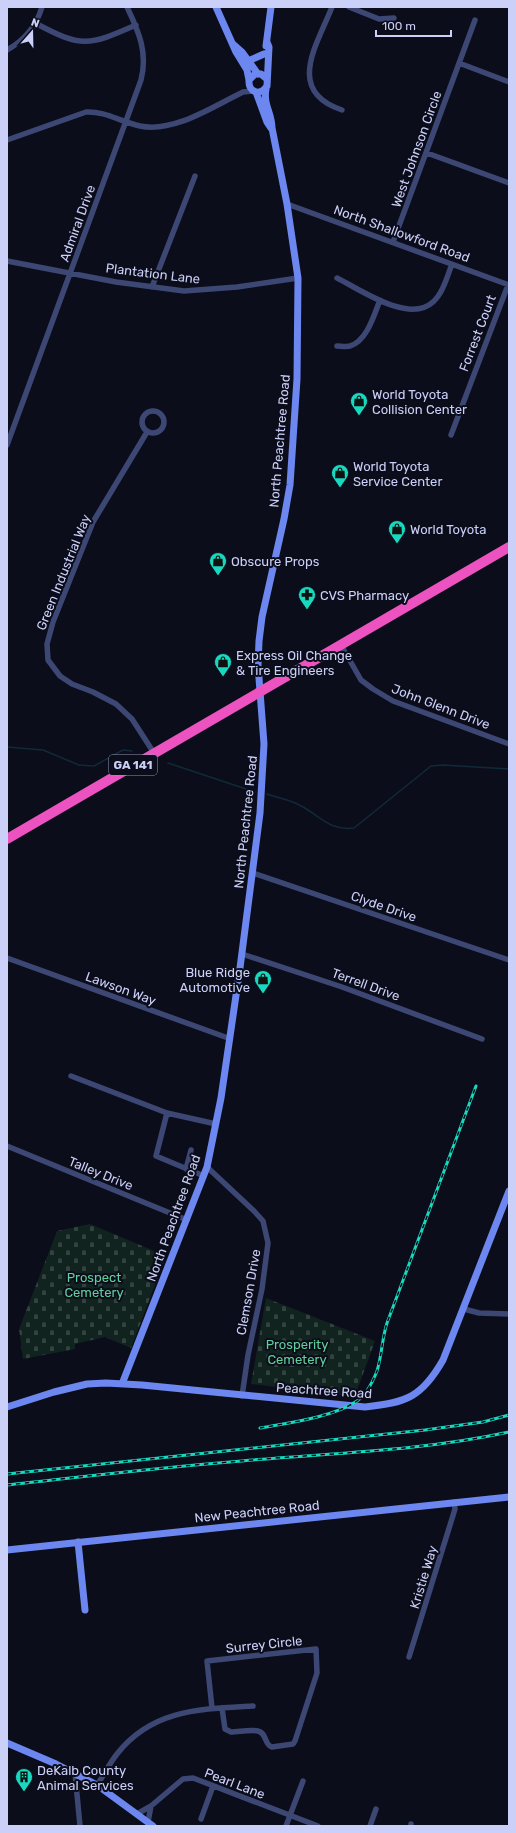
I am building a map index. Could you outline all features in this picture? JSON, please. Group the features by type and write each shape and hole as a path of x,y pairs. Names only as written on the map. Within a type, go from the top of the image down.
{"highway":[{"name":"GA 141","path":"7,839 154,752 509,547"}],"street":[{"path":"7,50 25,38 35,23 42,7"},
{"name":"Admiral Drive","path":"7,445 141,80 144,61 143,47 136,25 127,7"},
{"path":"216,7 236,52 247,70 249,81"},
{"name":"North Peachtree Road","path":"259,74 264,66 264,54 271,7"},
{"path":"332,7 311,60 308,72 312,87 320,99 327,105 342,110"},
{"path":"349,7 379,19 394,18"},
{"name":"West Johnson Circle","path":"393,242 475,20"},
{"path":"35,23 62,37 86,42 109,37 136,25"},
{"name":"North Peachtree Road","path":"122,1384 207,1167 216,1124 242,954 263,787 264,744 258,665 262,617 284,519 292,454 297,378 298,278 287,204 271,117 265,102 268,84 269,55 267,42"},
{"path":"233,44 259,74 267,79"},
{"path":"248,61 264,54"},
{"path":"459,63 509,82"},
{"path":"243,92 253,75 259,74"},
{"name":"North Peachtree Road","path":"249,81 267,122 272,128"},
{"path":"7,140 86,112 96,112 142,126 158,128 174,125 243,92 261,92 266,89"},
{"path":"427,153 509,183"},
{"path":"152,287 194,176"},
{"name":"North Shallowford Road","path":"287,204 508,285"},
{"name":"Plantation Lane","path":"7,261 152,287 184,291 205,290 298,278"},
{"path":"337,278 380,300 399,308 412,311 425,308 434,302 442,289 452,264"},
{"name":"Forrest Court","path":"451,435 508,285"},
{"path":"337,346 349,346 357,342 365,334 380,300"},
{"path":"149,411 160,414 164,420 162,427 154,433 147,432 141,423 143,416 149,411"},
{"name":"Green Industrial Way","path":"147,432 93,522 53,622 47,644 48,660 60,676 72,684 93,692 116,704 132,719 154,752"},
{"name":"John Glenn Drive","path":"341,644 361,680 393,701 509,744"},
{"name":"Clyde Drive","path":"252,872 509,960"},
{"name":"Terrell Drive","path":"242,954 342,987 482,1039"},
{"name":"Lawson Way","path":"7,958 228,1038"},
{"path":"71,1076 167,1112 216,1124"},
{"path":"167,1112 156,1156 204,1176"},
{"name":"Talley Drive","path":"7,1146 187,1220"},
{"path":"186,1169 191,1150"},
{"name":"Clemson Drive","path":"207,1167 263,1221 268,1243 262,1289 248,1355 242,1396"},
{"name":"Peachtree Road","path":"7,1407 54,1392 88,1384 122,1384 365,1407 386,1405 401,1401 423,1389 433,1378 443,1360 509,1191"},
{"path":"464,1308 479,1313 509,1314"},
{"name":"New Peachtree Road","path":"7,1550 509,1497"},
{"name":"Kristie Way","path":"410,1657 455,1509 454,1502"},
{"path":"78,1542 85,1610"},
{"name":"Surrey Circle","path":"212,1708 207,1661 316,1649 317,1673 296,1741 293,1744 272,1747 267,1744 263,1734 257,1730 228,1731 225,1729 222,1708"},
{"path":"97,1785 116,1755 128,1741 145,1728 168,1716 212,1708 253,1706"},
{"path":"7,1743 75,1773 97,1785 151,1824"},
{"path":"75,1773 80,1826"},
{"name":"Pearl Lane","path":"137,1814 151,1806 183,1779 193,1778 318,1826"},
{"path":"286,1826 303,1781"},
{"path":"201,1819 214,1786"},
{"path":"151,1806 151,1824"},
{"path":"370,1826 376,1809"}],"green space":[{"name":"Prospect Cemetery","path":"90,1224 166,1256 131,1348 105,1337 75,1344 75,1349 23,1359 19,1329 57,1231"},
{"name":"Prosperity Cemetery","path":"266,1298 375,1341 355,1396 251,1384"}],"waterway":[{"path":"7,747 43,750 79,765 94,766 123,750 132,751"},
{"path":"168,763 255,792"},
{"path":"267,794 299,805 332,825 354,828 431,766 443,765 509,769"}],"railway":[{"path":"260,1428 310,1419 347,1407 357,1401 369,1388 377,1371 387,1323 476,1086"},
{"path":"7,1474 425,1430 483,1422 509,1415"},
{"path":"7,1485 202,1464 405,1448 474,1439 509,1432"}],"place":[{"name":"World Toyota Collision Center","path":"359,416"},
{"name":"World Toyota Service Center","path":"340,488"},
{"name":"World Toyota","path":"397,544"},
{"name":"Obscure Props","path":"218,576"},
{"name":"CVS Pharmacy","path":"307,610"},
{"name":"Express Oil Change & Tire Engineers","path":"223,677"},
{"name":"Blue Ridge Automotive","path":"263,994"},
{"name":"DeKalb County Animal Services","path":"24,1792"}]}
